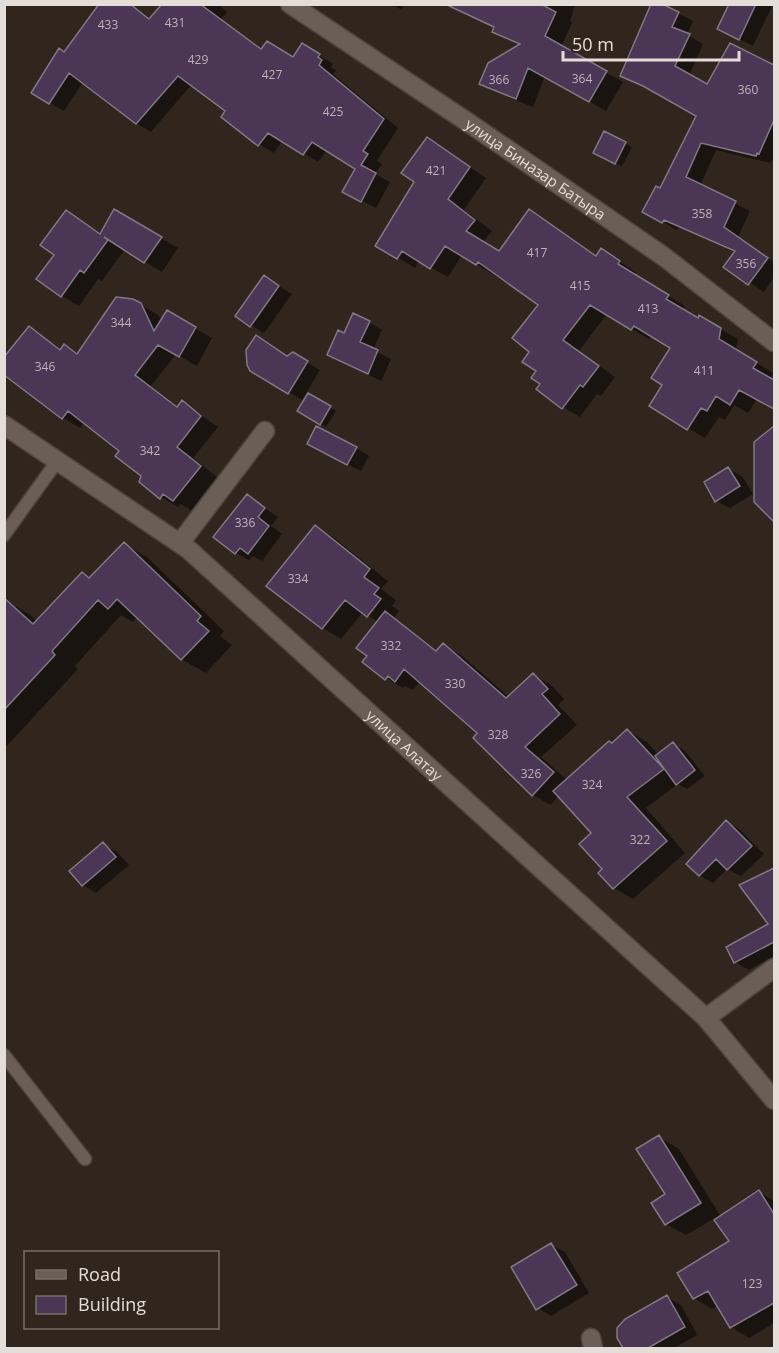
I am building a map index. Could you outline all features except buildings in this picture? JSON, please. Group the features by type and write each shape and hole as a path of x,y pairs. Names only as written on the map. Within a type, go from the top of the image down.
{"street":[{"name":"улица Биназар Батыра","path":"290,4 663,256 774,342"},
{"name":"улица Алатау","path":"4,425 180,543 705,1018 774,1100"},
{"path":"180,543 265,431"},
{"path":"705,1018 774,968"}],"lane":[{"path":"7,529 58,460"},
{"path":"4,1055 85,1159"}]}
